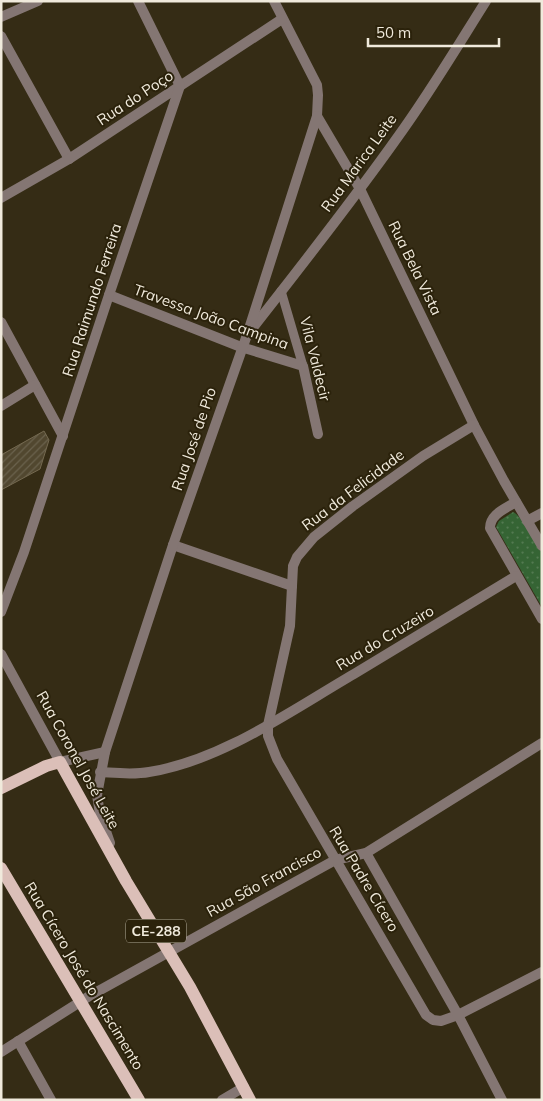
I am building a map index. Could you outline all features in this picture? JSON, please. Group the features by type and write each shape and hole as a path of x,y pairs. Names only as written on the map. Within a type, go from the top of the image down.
{"main road":[{"path":"1,788 46,766 60,762"},
{"name":"Rua Coronel José Leite","path":"60,762 126,881 190,988 250,1100"},
{"name":"Rua Cícero José do Nascimento","path":"1,868 139,1100"}],"street":[{"path":"1,18 38,1"},
{"path":"138,1 180,86"},
{"path":"274,1 317,85 317,116"},
{"name":"Rua Marica Leite","path":"247,335 360,189 425,96 486,1"},
{"name":"Rua do Poço","path":"1,198 68,158 282,19"},
{"path":"1,36 68,158"},
{"name":"Rua Raimundo Ferreira","path":"1,612 24,552 180,86"},
{"name":"Rua Bela Vista","path":"317,116 360,189 474,424 542,546"},
{"name":"Rua José de Pio","path":"100,772 173,545 241,347 247,335 317,116"},
{"name":"Travessa João Campina","path":"109,295 241,347 303,366"},
{"path":"1,322 63,436"},
{"name":"Vila Valdecir","path":"303,366 318,434"},
{"path":"1,406 35,386"},
{"name":"Rua da Felicidade","path":"268,725 290,626 293,566 297,557 314,537 352,506 423,456 474,424"},
{"path":"516,502 493,517 490,522 490,528 542,619"},
{"path":"527,521 542,513"},
{"path":"173,545 292,586"},
{"name":"Rua do Cruzeiro","path":"100,772 135,774 166,769 209,754 268,725 516,576"},
{"name":"Rua Coronel José Leite","path":"1,654 60,762"},
{"name":"Rua Padre Cícero","path":"268,725 268,736 277,759 426,1015 437,1021 458,1015"},
{"name":"Rua São Francisco","path":"1,1052 80,1002 335,860 366,853 542,742"},
{"path":"60,762 105,752"},
{"name":"Rua Coronel José Leite","path":"100,772 97,795 98,808 112,849 126,881"},
{"name":"Rua Padre Cícero","path":"366,853 458,1015 502,1100"},
{"path":"458,1015 542,972"},
{"path":"18,1041 51,1100"},
{"path":"222,1100 244,1087"}],"lane":[{"name":"Vila Valdecir","path":"281,291 303,366"}],"green space":[{"path":"513,512 520,518 538,544 542,554 542,607 496,527 499,521"}],"building":[{"path":"44,431 49,440 40,469 1,490 1,455"}]}
